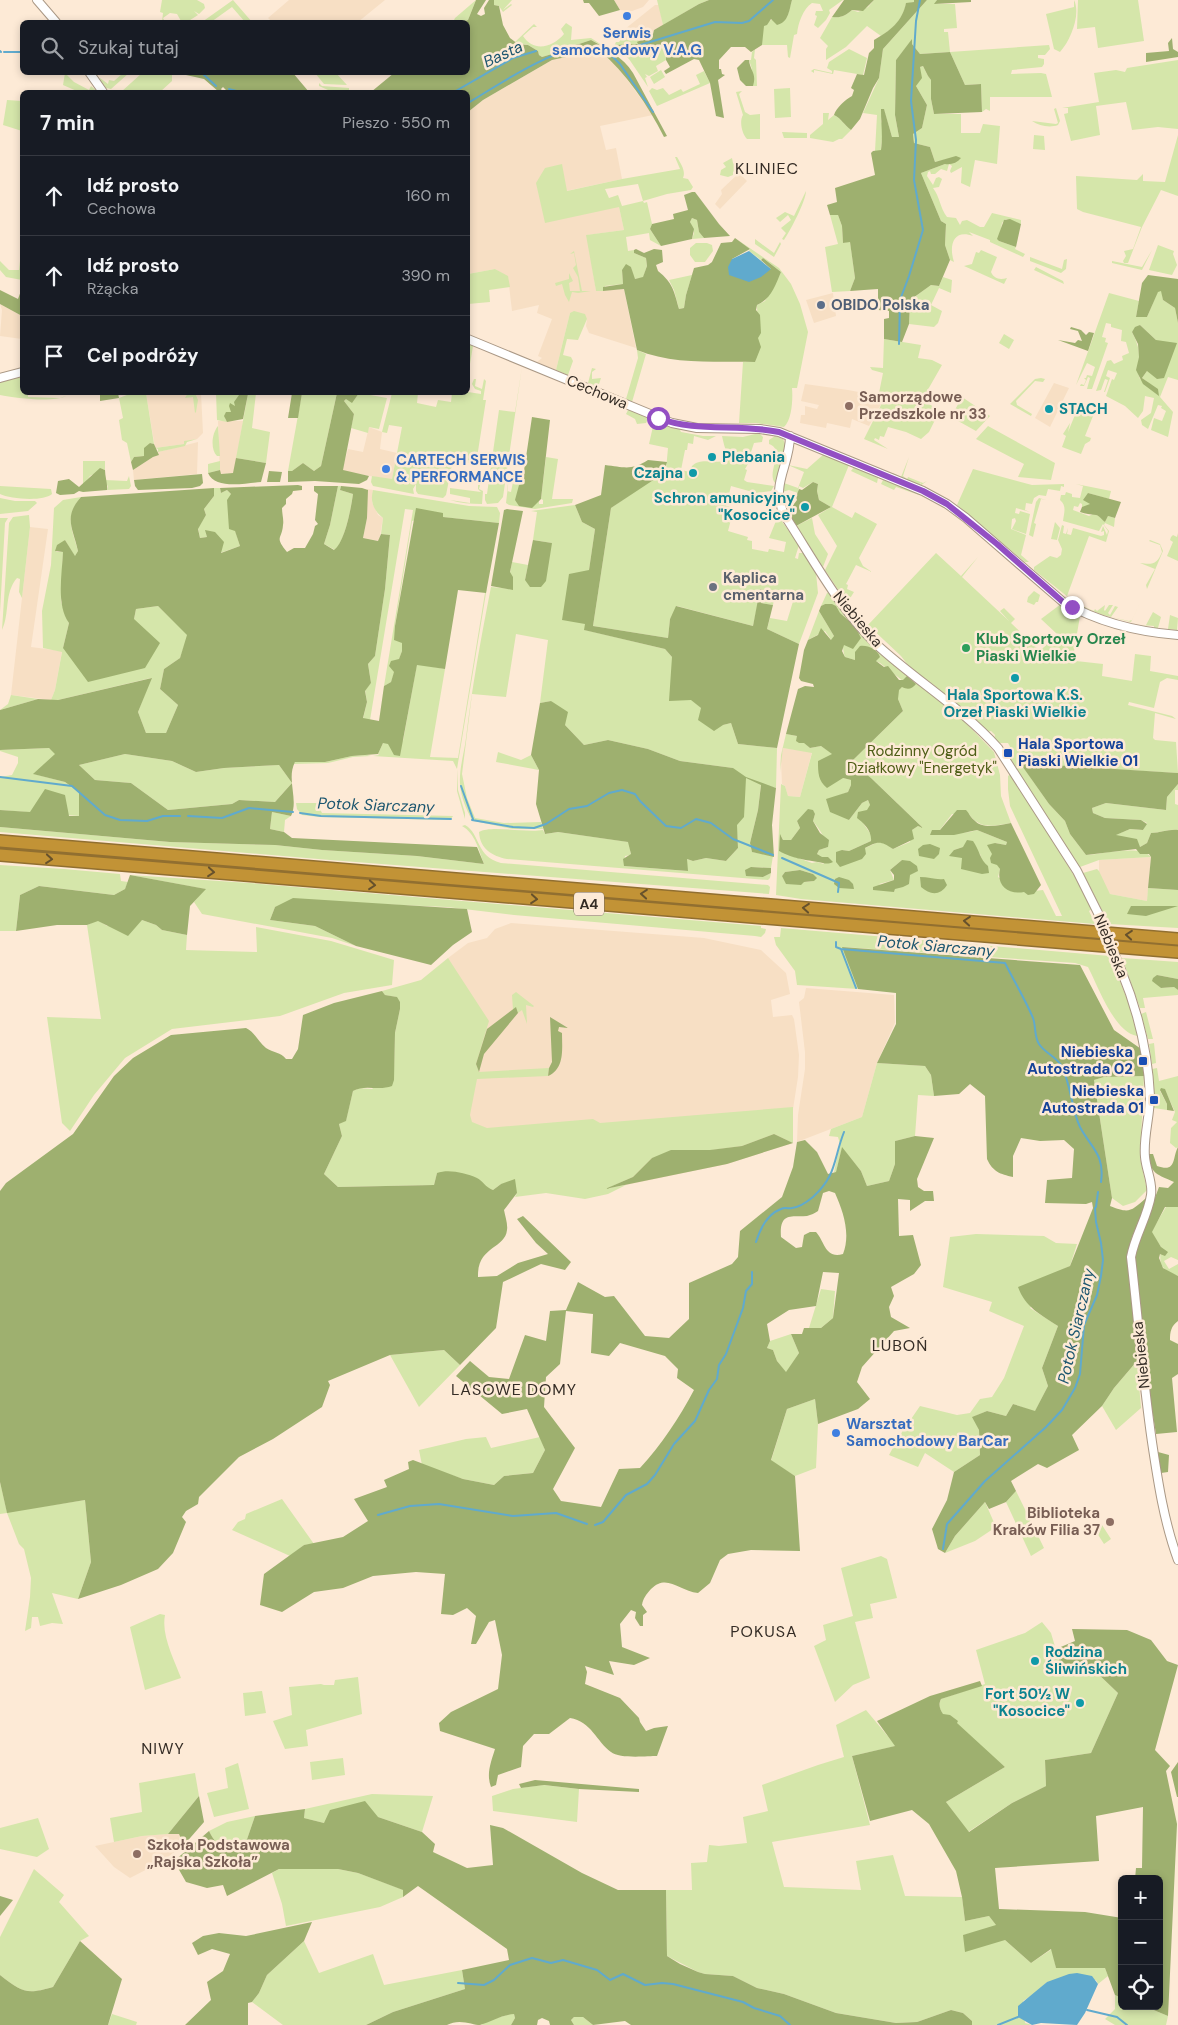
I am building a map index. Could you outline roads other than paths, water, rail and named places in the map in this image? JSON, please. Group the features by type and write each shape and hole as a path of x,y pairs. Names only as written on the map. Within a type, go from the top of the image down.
{"highway":[{"name":"A4","path":"0,841 1178,938"},
{"name":"A4","path":"0,855 1178,952"}],"street":[{"path":"37,0 54,20"},
{"path":"91,75 102,90"},
{"name":"Cechowa","path":"470,340 672,423 697,428 767,429 790,436 923,491 947,504 986,534 1063,602 1111,622 1149,631 1178,635"},
{"path":"0,378 20,373"},
{"name":"Niebieska","path":"790,436 778,487 781,508 790,524 828,582 874,642 952,705 998,748 1077,872 1098,912 1134,1002 1144,1043 1150,1096 1145,1157 1151,1192 1149,1205 1134,1240 1131,1256 1143,1381 1158,1481 1167,1528 1178,1560"}],"water":[{"path":"749,251 771,269 761,277 749,282 729,275 728,267 732,259"},
{"path":"1077,1973 1092,1976 1098,1984 1085,2013 1077,2025 1041,2023 1032,2025 1018,2017 1018,2006 1047,1982"}],"waterway":[{"name":"Basta","path":"470,102 512,76 547,58 564,52 595,47 602,49 612,56 621,46 637,46 715,22 742,23 749,21 773,0"},
{"path":"899,344 900,300 923,230 914,180 916,140 911,101 916,21 920,0"},
{"name":"Basta","path":"457,90 513,58 536,51"},
{"path":"4,52 20,52"},
{"path":"612,56 620,64 653,112"},
{"path":"204,75 216,86"},
{"name":"Potok Siarczany","path":"0,777 72,786 105,815 120,820 147,821 163,816 180,816"},
{"path":"461,786 473,819"},
{"name":"Potok Siarczany","path":"472,820 513,827 534,828 546,824 569,809 587,806 609,793 622,790 635,794 666,826 681,828 696,819 711,823 733,839 773,855"},
{"name":"Potok Siarczany","path":"188,816 222,818 249,808 293,812"},
{"name":"Potok Siarczany","path":"300,813 321,816 451,819"},
{"path":"782,858 839,883 838,892"},
{"name":"Potok Siarczany","path":"836,942 836,947 841,949 1005,963 1033,1018 1036,1038 1039,1044 1061,1065 1077,1120 1099,1158 1102,1172 1101,1182"},
{"path":"841,949 856,988"},
{"path":"756,1242 762,1227 772,1214 782,1208 801,1205 811,1199 821,1189 833,1167 844,1132"},
{"name":"Potok Siarczany","path":"1096,1207 1098,1192"},
{"name":"Potok Siarczany","path":"943,1549 947,1524 985,1481 1046,1427 1062,1410 1075,1388 1080,1374 1084,1325 1097,1295 1103,1260 1095,1208"},
{"path":"595,1525 603,1522 626,1495 647,1484 655,1475 674,1444 695,1421 709,1390 717,1379 719,1365 726,1354 743,1308 746,1291 752,1284 752,1272"},
{"path":"378,1515 410,1506 439,1504 513,1516 556,1513 587,1524"},
{"path":"458,1983 484,1985 494,1980 510,1965 532,1958 551,1963 563,1960 597,1970 610,1980 623,1974 645,1985 673,1984 743,2002 754,2008 780,2016 790,2025"},
{"path":"1087,2010 1117,2017 1127,2025"},
{"path":"998,2025 1018,2017"}],"place":[{"name":"Serwis samochodowy V.A.G","path":"627,16"},
{"name":"OBIDO Polska","path":"821,305"},
{"name":"Samorządowe Przedszkole nr 33","path":"849,406"},
{"name":"STACH","path":"1049,409"},
{"name":"Plebania","path":"712,457"},
{"name":"CARTECH SERWIS & PERFORMANCE","path":"386,469"},
{"name":"Czajna","path":"693,473"},
{"name":"Schron amunicyjny \"Kosocice\"","path":"805,507"},
{"name":"Kaplica cmentarna","path":"713,587"},
{"name":"Klub Sportowy Orzeł Piaski Wielkie","path":"966,648"},
{"name":"Hala Sportowa K.S. Orzeł Piaski Wielkie","path":"1015,678"},
{"name":"Hala Sportowa Piaski Wielkie 01","path":"1008,753"},
{"name":"Niebieska Autostrada 02","path":"1143,1061"},
{"name":"Niebieska Autostrada 01","path":"1154,1100"},
{"name":"Warsztat Samochodowy BarCar","path":"836,1433"},
{"name":"Biblioteka Kraków Filia 37","path":"1110,1522"},
{"name":"Rodzina Śliwińskich","path":"1035,1661"},
{"name":"Fort 50½ W \"Kosocice\"","path":"1080,1703"},
{"name":"Szkoła Podstawowa „Rajska Szkoła”","path":"137,1854"}],"district":[{"name":"KLINIEC","path":"767,168"},
{"name":"LUBOŃ","path":"900,1345"},
{"name":"LASOWE DOMY","path":"514,1389"},
{"name":"POKUSA","path":"764,1631"},
{"name":"NIWY","path":"163,1748"}],"park label":[{"name":"Rodzinny Ogród Działkowy \"Energetyk\"","path":"922,760"}]}
